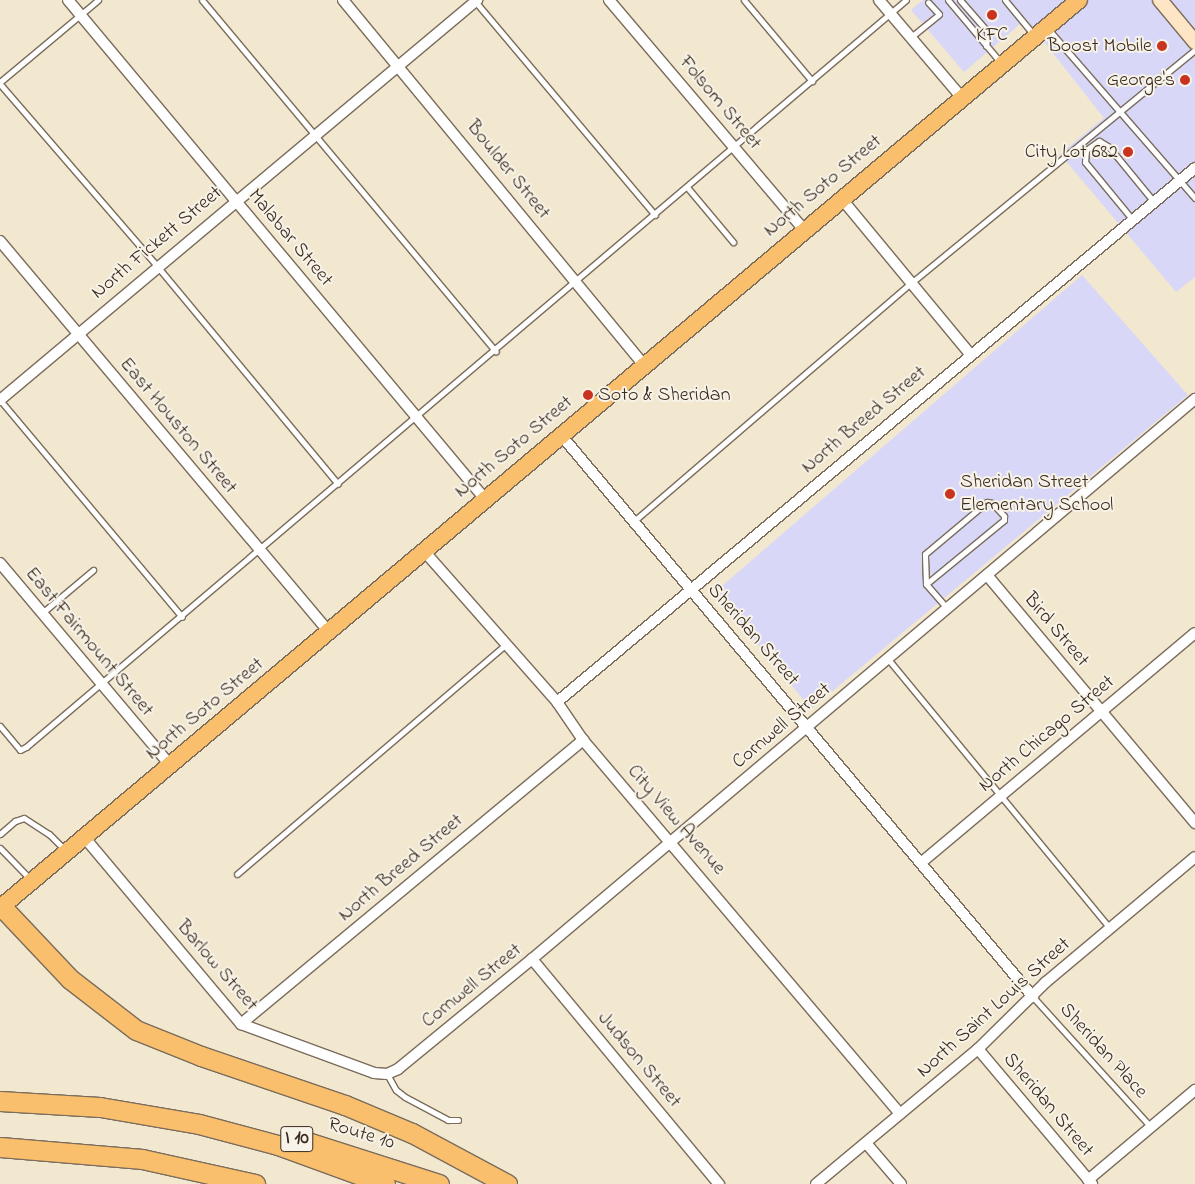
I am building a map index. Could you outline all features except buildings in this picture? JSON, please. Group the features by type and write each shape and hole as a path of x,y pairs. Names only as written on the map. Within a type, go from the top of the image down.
{"highway":[{"path":"1,906 70,979 136,1030 201,1056 346,1105 412,1133 507,1184"},
{"name":"I 10","path":"0,1101 100,1107 151,1114"},
{"path":"151,1114 278,1145 385,1184"},
{"name":"Route 10","path":"151,1114 297,1139 439,1184"},
{"path":"0,1147 142,1159 254,1184"}],"main road":[{"name":"North Soto Street","path":"1,906 171,766 643,364 1079,0"},
{"path":"1160,0 1195,42"}],"street":[{"name":"Malabar Street","path":"68,0 485,499"},
{"name":"Boulder Street","path":"343,0 399,65 643,364"},
{"name":"North Fickett Street","path":"0,400 475,0"},
{"name":"Folsom Street","path":"609,0 804,230"},
{"path":"879,0 962,98"},
{"name":"North Breed Street","path":"557,702 690,588 1195,168"},
{"path":"841,198 970,354"},
{"name":"East Houston Street","path":"0,241 329,632"},
{"name":"Cornwell Street","path":"387,1074 398,1069 532,959 809,727 1195,399"},
{"name":"Sheridan Street","path":"561,435 809,727 1033,996"},
{"name":"City View Avenue","path":"424,551 557,702 583,740 672,841 900,1114"},
{"name":"East Fairmount Street","path":"0,563 171,766"},
{"name":"Bird Street","path":"987,575 1195,823"},
{"name":"North Chicago Street","path":"922,862 1195,633"},
{"name":"North Breed Street","path":"242,1024 583,740"},
{"name":"Barlow Street","path":"84,838 242,1024 365,1069 387,1074"},
{"name":"North Saint Louis Street","path":"816,1184 978,1049 1033,996 1195,857"},
{"name":"Judson Street","path":"532,959 719,1184"},
{"name":"Sheridan Street","path":"978,1049 1090,1182"},
{"path":"1090,1182 1150,1126 1195,1090"},
{"path":"866,1142 901,1184"}],"lane":[{"path":"98,0 0,83 157,266 338,484"},
{"path":"202,0 496,351"},
{"path":"475,0 655,215"},
{"path":"744,0 812,80"},
{"path":"0,726 20,750 182,617 906,0"},
{"path":"948,0 1002,64"},
{"path":"960,0 988,32 986,46"},
{"path":"1005,0 1041,31 1119,113 1195,198"},
{"path":"910,38 939,14 928,2"},
{"path":"634,521 911,283 1195,50"},
{"path":"1132,219 1084,162 1086,150 1100,142 1109,147 1154,202"},
{"path":"687,188 733,242"},
{"path":"0,400 182,617"},
{"path":"926,584 1004,520 1004,516 992,502 987,502 925,554 926,584 948,609"},
{"path":"42,613 92,570"},
{"path":"237,874 506,644"},
{"path":"888,659 1110,928"},
{"path":"0,834 14,821 24,818 49,834 67,852"},
{"path":"0,848 32,881"},
{"name":"Sheridan Place","path":"1033,996 1150,1126"},
{"path":"387,1074 396,1090 405,1097 448,1120 458,1120"}],"shaded area":[{"path":"923,0 1195,0 1195,277 1176,292 1060,154 1104,118 1026,19 964,72 911,10"},
{"name":"Sheridan Street Elementary School","path":"1082,275 1188,395 811,709 715,592"}],"place":[{"name":"KFC","path":"992,15"},
{"name":"Boost Mobile","path":"1162,46"},
{"name":"George's","path":"1185,80"},
{"name":"City Lot 682","path":"1128,152"},
{"name":"Soto & Sheridan","path":"588,395"},
{"name":"Sheridan Street Elementary School","path":"950,494"}]}
